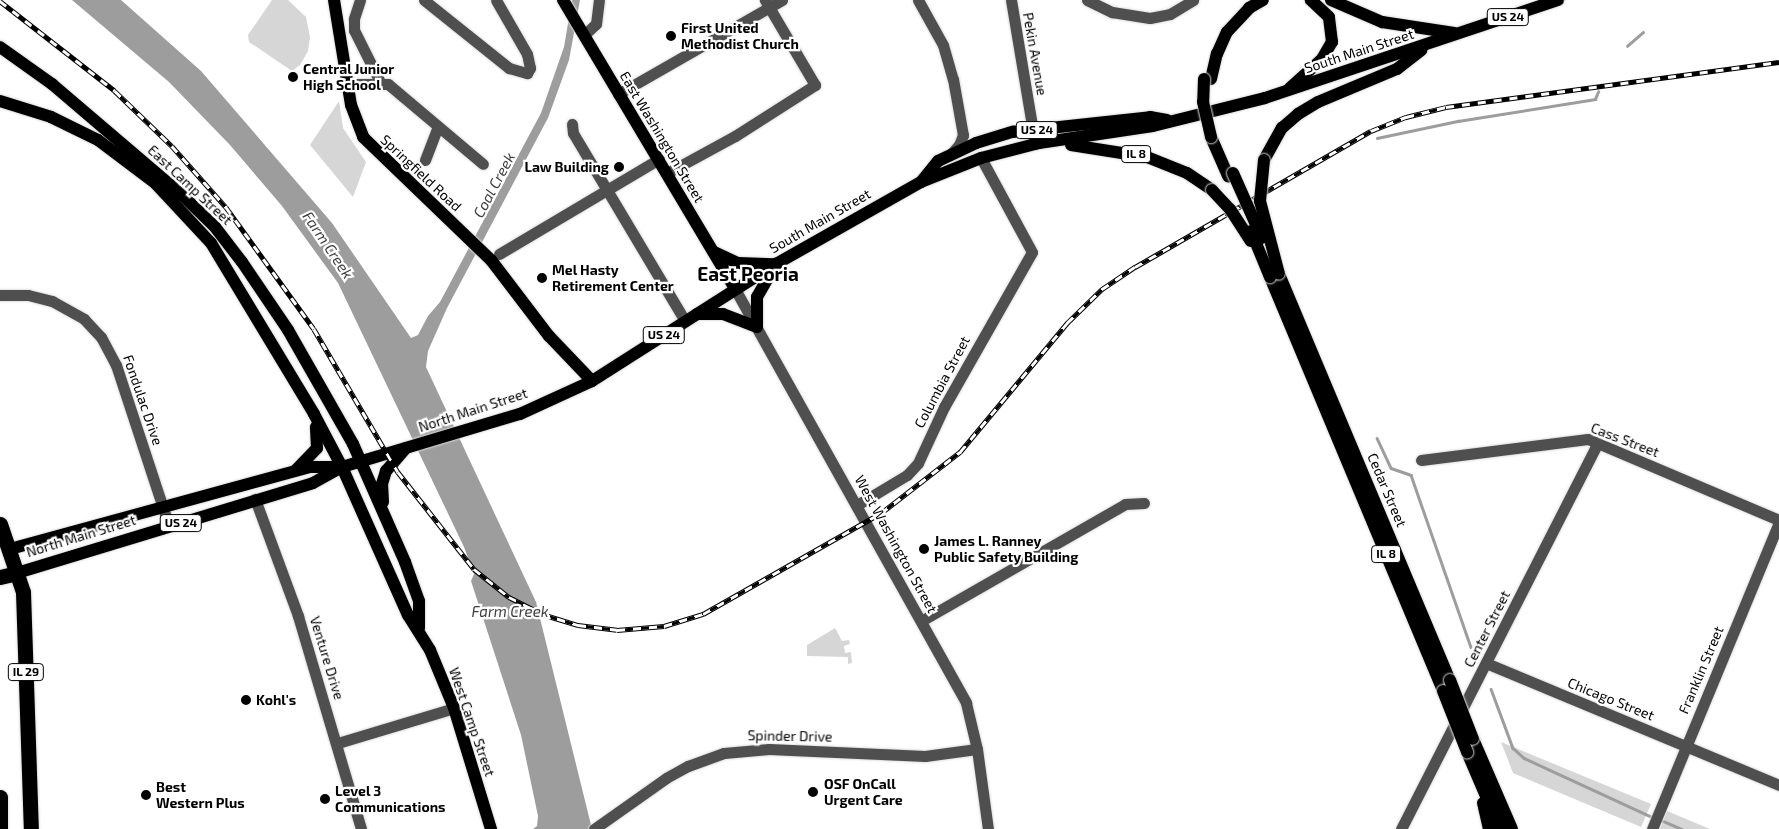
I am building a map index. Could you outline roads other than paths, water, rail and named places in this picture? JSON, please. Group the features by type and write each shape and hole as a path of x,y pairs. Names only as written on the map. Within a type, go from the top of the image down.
{"highway":[{"path":"0,524 5,550 17,573"},
{"name":"North Main Street","path":"0,577 17,573"},
{"name":"IL 29","path":"17,573 23,592 25,623 31,829"},
{"path":"0,798 0,829"}],"main road":[{"name":"Springfield Road","path":"334,0 354,120 367,143 480,249 549,336 592,381"},
{"name":"IL 8","path":"1248,0 1220,31 1207,79 1214,136 1274,276"},
{"name":"IL 8","path":"1207,79 1216,54 1228,32 1249,8 1263,0"},
{"path":"1286,91 1322,60 1332,42 1329,17 1310,0"},
{"path":"1331,0 1382,22 1459,34"},
{"name":"South Main Street","path":"921,182 938,162 994,137 1022,130 1034,137 1054,142 1153,126 1168,120 1286,91 1558,0"},
{"name":"East Washington Street","path":"566,6 735,289"},
{"path":"1274,276 1260,201 1264,160 1282,128 1298,114 1318,102 1397,69 1428,44"},
{"name":"East Camp Street","path":"0,47 78,105 181,194 215,227 288,330 360,461"},
{"name":"East Camp Street","path":"0,101 51,117 87,134 144,174 174,200 220,257 314,414 342,467"},
{"name":"South Main Street","path":"735,289 921,182 1034,137 1150,117 1168,120"},
{"name":"IL 8","path":"1054,142 1138,155 1187,173 1212,190 1236,217 1274,276"},
{"path":"696,314 723,314 757,327 757,297 776,264 738,263 714,252"},
{"name":"Cedar Street","path":"1274,276 1333,416 1450,680 1512,829"},
{"name":"North Main Street","path":"17,573 313,483 342,467 360,461 520,414 592,381 735,289"},
{"path":"295,471 314,453 318,444 314,414"},
{"name":"Cedar Street","path":"1333,416 1468,755 1500,829"},
{"path":"385,514 383,477 406,448"},
{"name":"West Camp Street","path":"360,461 385,514 419,601 419,628"},
{"name":"North Main Street","path":"5,550 310,467 342,467"},
{"name":"West Camp Street","path":"342,467 408,614 419,628 454,708 491,829"},
{"path":"1468,755 1489,829"},
{"path":"1488,773 1522,829"}],"street":[{"path":"360,0 354,19 354,30 380,82"},
{"path":"424,0 509,68 527,73 530,63 527,54 496,0"},
{"path":"580,29 596,24 599,0"},
{"path":"618,94 767,4 782,0"},
{"path":"918,0 948,58 960,118 962,138 949,156"},
{"name":"Pekin Avenue","path":"1011,0 1034,137"},
{"path":"1087,0 1112,12 1150,18 1170,14 1193,0"},
{"path":"667,173 735,136 815,85 767,4"},
{"path":"347,84 380,82 388,84 483,164"},
{"path":"960,118 970,136 982,139 994,137"},
{"path":"572,124 573,133 685,321"},
{"path":"425,160 438,126"},
{"name":"Columbia Street","path":"857,505 907,475 918,463 944,407 1032,252 981,158"},
{"path":"500,254 659,160"},
{"name":"West Washington Street","path":"735,289 966,703 977,749 988,829"},
{"name":"Fondulac Drive","path":"0,295 28,295 52,301 70,309 96,330 116,366 169,526"},
{"name":"Cass Street","path":"1421,460 1585,438 1779,521"},
{"name":"Center Street","path":"1401,829 1598,443"},
{"name":"Venture Drive","path":"255,500 298,616 338,743 361,829"},
{"path":"921,621 1125,504 1144,503"},
{"name":"Franklin Street","path":"1652,829 1779,521"},
{"name":"Chicago Street","path":"1486,663 1779,785"},
{"path":"338,743 454,708"},
{"name":"Spinder Drive","path":"594,829 688,766 741,750 925,756 977,749"}],"water":[{"name":"Farm Creek","path":"72,0 121,0 201,71 332,223 411,338 418,335 428,316 440,302 541,113 564,47 572,0 580,0 569,60 548,118 447,308 428,351 426,367 536,602 592,829 533,829 537,826 538,816 521,735 471,581 474,574 464,547 338,283 282,206 230,145 169,82"}],"waterway":[{"path":"1627,46 1643,32"},
{"path":"1377,138 1458,121 1595,99 1598,92"},
{"path":"1377,438 1391,468 1411,475 1471,647"},
{"path":"1491,689 1513,748 1524,758 1650,816"},
{"path":"1663,821 1682,829"}],"railway":[{"path":"0,1 115,91 172,146 226,207 314,329 398,472 474,569 509,597 542,614 578,625 617,630 664,626 703,614 881,513 960,452 1067,323 1102,289 1135,267 1371,131 1406,117 1446,107 1779,62"}],"place":[{"name":"First United Methodist Church","path":"671,36"},
{"name":"Central Junior High School","path":"293,77"},
{"name":"Law Building","path":"619,167"},
{"name":"Mel Hasty Retirement Center","path":"542,278"},
{"name":"James L. Ranney Public Safety Building","path":"924,549"},
{"name":"Kohl's","path":"246,700"},
{"name":"OSF OnCall Urgent Care","path":"813,792"},
{"name":"Best Western Plus","path":"146,795"},
{"name":"Level 3 Communications","path":"325,799"}],"district":[{"name":"East Peoria","path":"748,274"}],"water label":[{"name":"Coal Creek","path":"494,185"}]}
